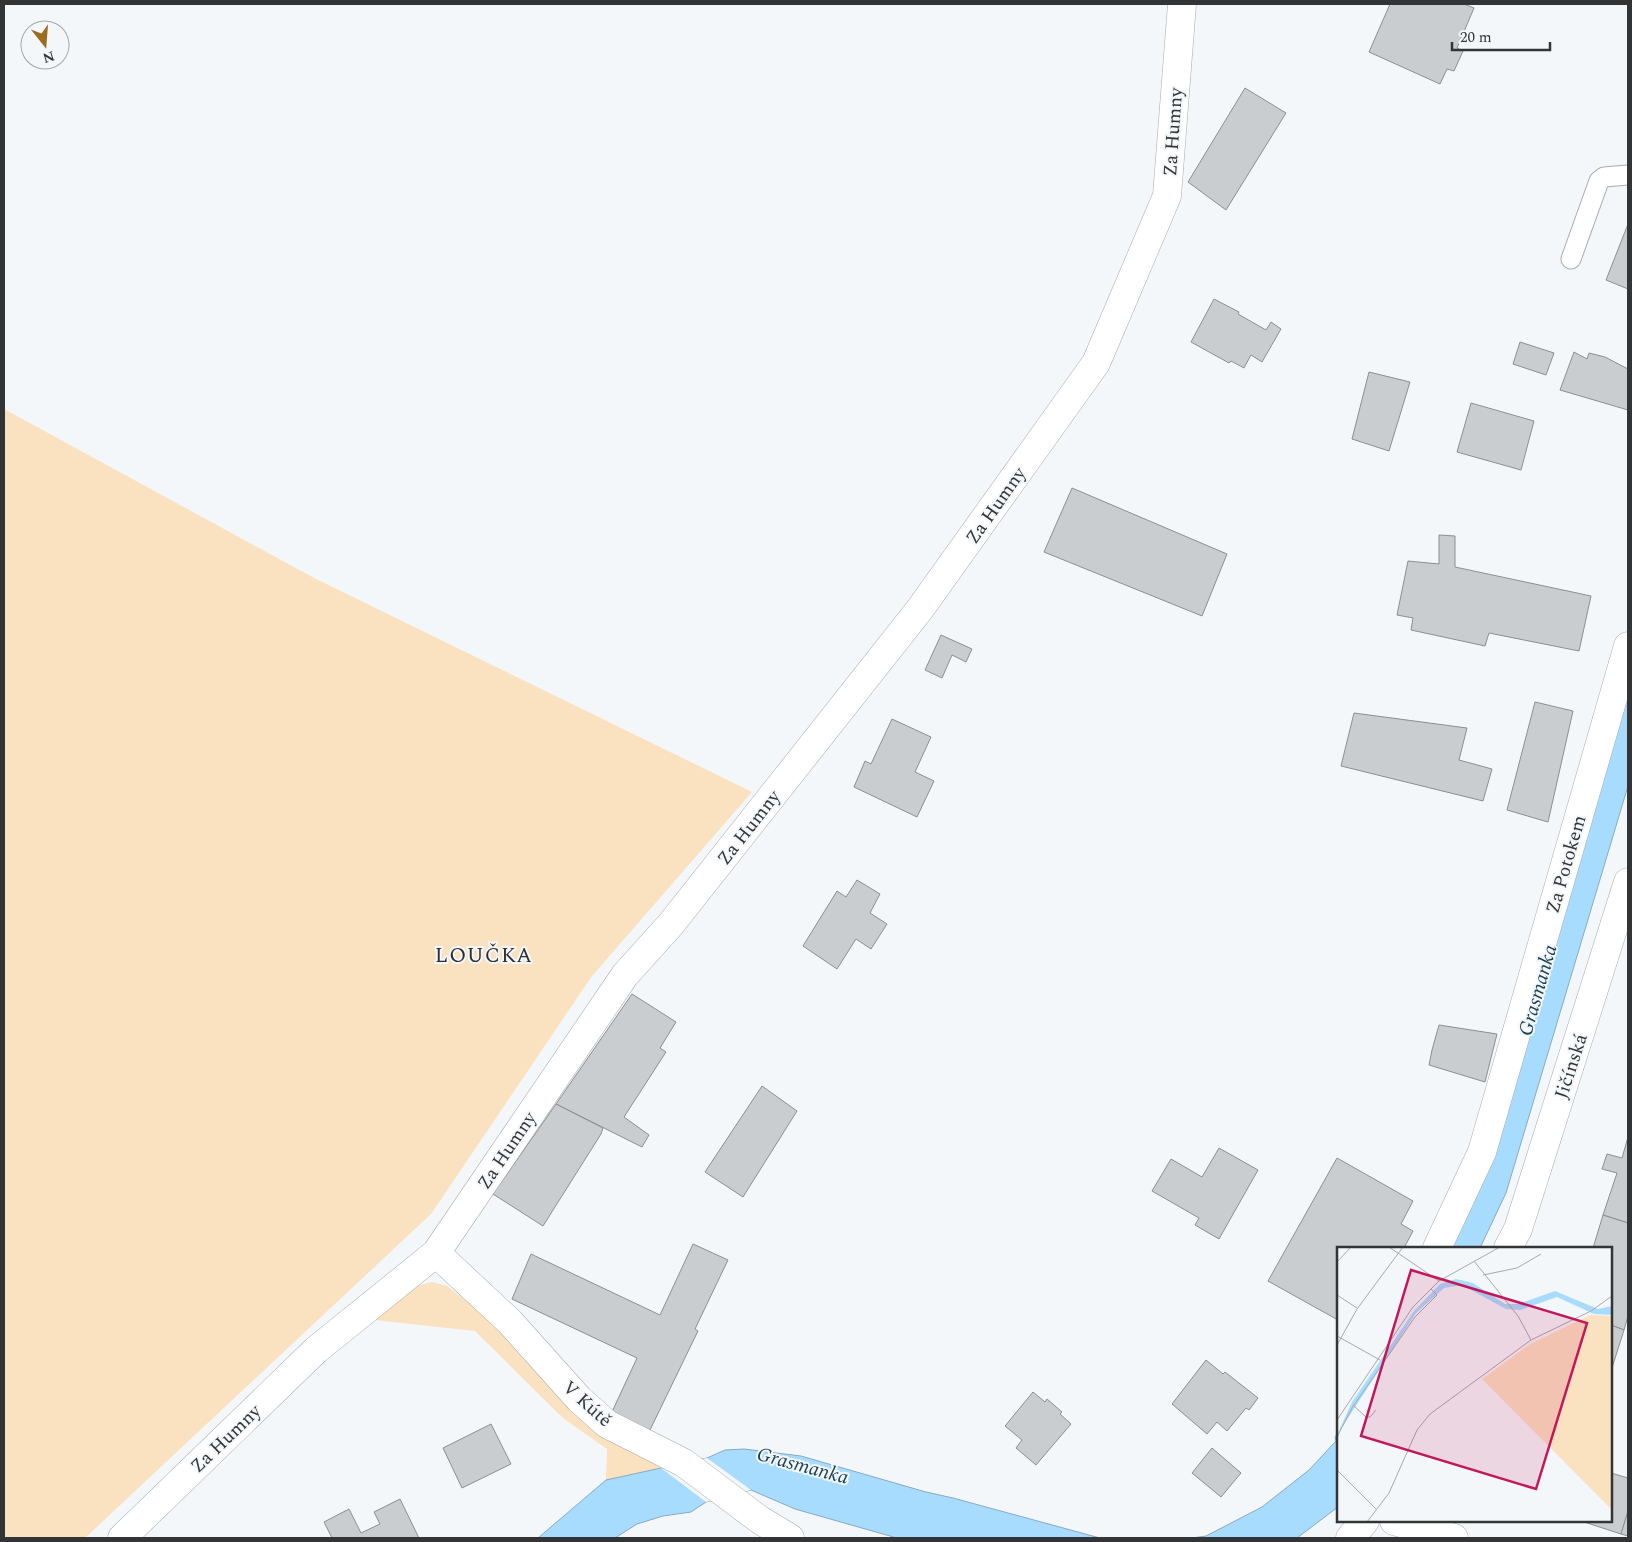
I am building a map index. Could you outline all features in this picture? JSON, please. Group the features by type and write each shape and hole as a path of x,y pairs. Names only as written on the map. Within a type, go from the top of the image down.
{"street":[{"name":"Za Humny","path":"122,1538 316,1350 436,1253 625,975 672,924 920,609 1096,363 1167,196 1182,4"},
{"name":"Za Potokem","path":"1437,1247 1482,1152 1624,676 1628,646"},
{"name":"Jičínská","path":"1509,1247 1518,1229 1628,882"},
{"name":"V Kútě","path":"436,1253 510,1322 580,1399 607,1424 684,1463 760,1520 790,1538"},
{"path":"1350,1538 1364,1522"},
{"path":"1398,1522 1454,1538"}],"lane":[{"path":"1572,259 1599,181 1604,177 1628,174"}],"shaded area":[{"path":"4,409 314,578 752,792 592,976 431,1214 85,1538 4,1538"},
{"path":"432,1282 447,1286 501,1327 584,1418 661,1468 606,1480 607,1449 563,1418 475,1331 374,1320 408,1288"}],"water":[{"name":"Grasmanka","path":"1628,691 1628,786 1506,1193 1480,1247 1449,1247"},
{"path":"1337,1434 1337,1508 1297,1538 1192,1538 1206,1536 1262,1507 1309,1470 1336,1441 1335,1437"},
{"name":"Grasmanka","path":"744,1449 801,1456 926,1492 1100,1538 897,1538 795,1509 751,1490 706,1502 691,1512 663,1516 637,1524 615,1538 538,1538 606,1480 707,1458 725,1450"}],"pier":[{"path":"707,1458 751,1490 706,1502 661,1468"}],"building":[{"path":"1390,4 1464,4 1474,8 1457,48 1463,51 1454,71 1447,69 1440,84 1369,52"},
{"path":"1245,88 1286,113 1226,210 1188,182"},
{"path":"1628,224 1628,289 1606,280"},
{"path":"1214,299 1239,312 1238,314 1266,330 1271,322 1281,329 1262,362 1251,355 1244,368 1231,361 1229,363 1191,342"},
{"path":"1520,342 1554,353 1546,375 1513,364"},
{"path":"1574,352 1587,359 1589,353 1605,357 1628,369 1628,410 1560,390"},
{"path":"1369,372 1410,382 1389,451 1352,439"},
{"path":"1471,403 1534,421 1521,470 1457,452"},
{"path":"1072,488 1227,554 1202,616 1044,552"},
{"path":"1439,535 1455,536 1455,567 1591,596 1579,651 1489,633 1485,646 1411,630 1413,618 1397,615 1408,561 1439,564"},
{"path":"941,635 972,649 966,662 952,655 942,678 925,670"},
{"path":"1535,702 1573,711 1548,822 1507,810"},
{"path":"1354,713 1467,728 1459,760 1492,769 1483,801 1341,766"},
{"path":"892,719 931,737 915,772 934,781 917,817 854,787 865,761 871,764"},
{"path":"857,880 880,894 870,913 887,924 871,949 856,939 837,969 803,946 837,891 846,897"},
{"path":"632,994 676,1022 660,1048 666,1052 624,1117 649,1135 642,1147 556,1104"},
{"path":"1439,1025 1497,1034 1485,1082 1429,1065"},
{"path":"762,1086 797,1111 743,1197 705,1172"},
{"path":"556,1104 603,1128 543,1226 493,1194"},
{"path":"1628,1137 1628,1223 1603,1215 1617,1173 1602,1169 1607,1154 1622,1158"},
{"path":"1219,1148 1258,1170 1219,1239 1195,1225 1199,1218 1152,1191 1171,1159 1202,1177"},
{"path":"1337,1158 1413,1201 1401,1224 1413,1231 1405,1247 1337,1247 1337,1319 1268,1281"},
{"path":"1603,1215 1628,1223 1628,1316 1624,1330 1612,1325 1612,1247 1593,1247"},
{"path":"693,1244 728,1260 695,1329 698,1331 649,1432 611,1414 637,1358 512,1299 531,1254 660,1315"},
{"path":"1612,1325 1624,1330 1612,1368"},
{"path":"1206,1360 1223,1374 1225,1372 1258,1398 1249,1410 1246,1408 1227,1431 1217,1422 1207,1434 1172,1404"},
{"path":"1033,1392 1045,1402 1047,1399 1062,1412 1060,1414 1071,1424 1036,1465 1016,1448 1022,1440 1005,1426"},
{"path":"491,1424 511,1464 462,1488 443,1448"},
{"path":"1212,1448 1241,1473 1221,1497 1192,1473"},
{"path":"1612,1473 1628,1478 1628,1511 1621,1534 1584,1522 1612,1522"},
{"path":"400,1499 419,1538 332,1538 324,1522 349,1509 361,1533 380,1524 374,1512"},
{"path":"1628,1511 1628,1536 1621,1534"}],"district":[{"name":"LOUČKA","path":"484,955"}]}
